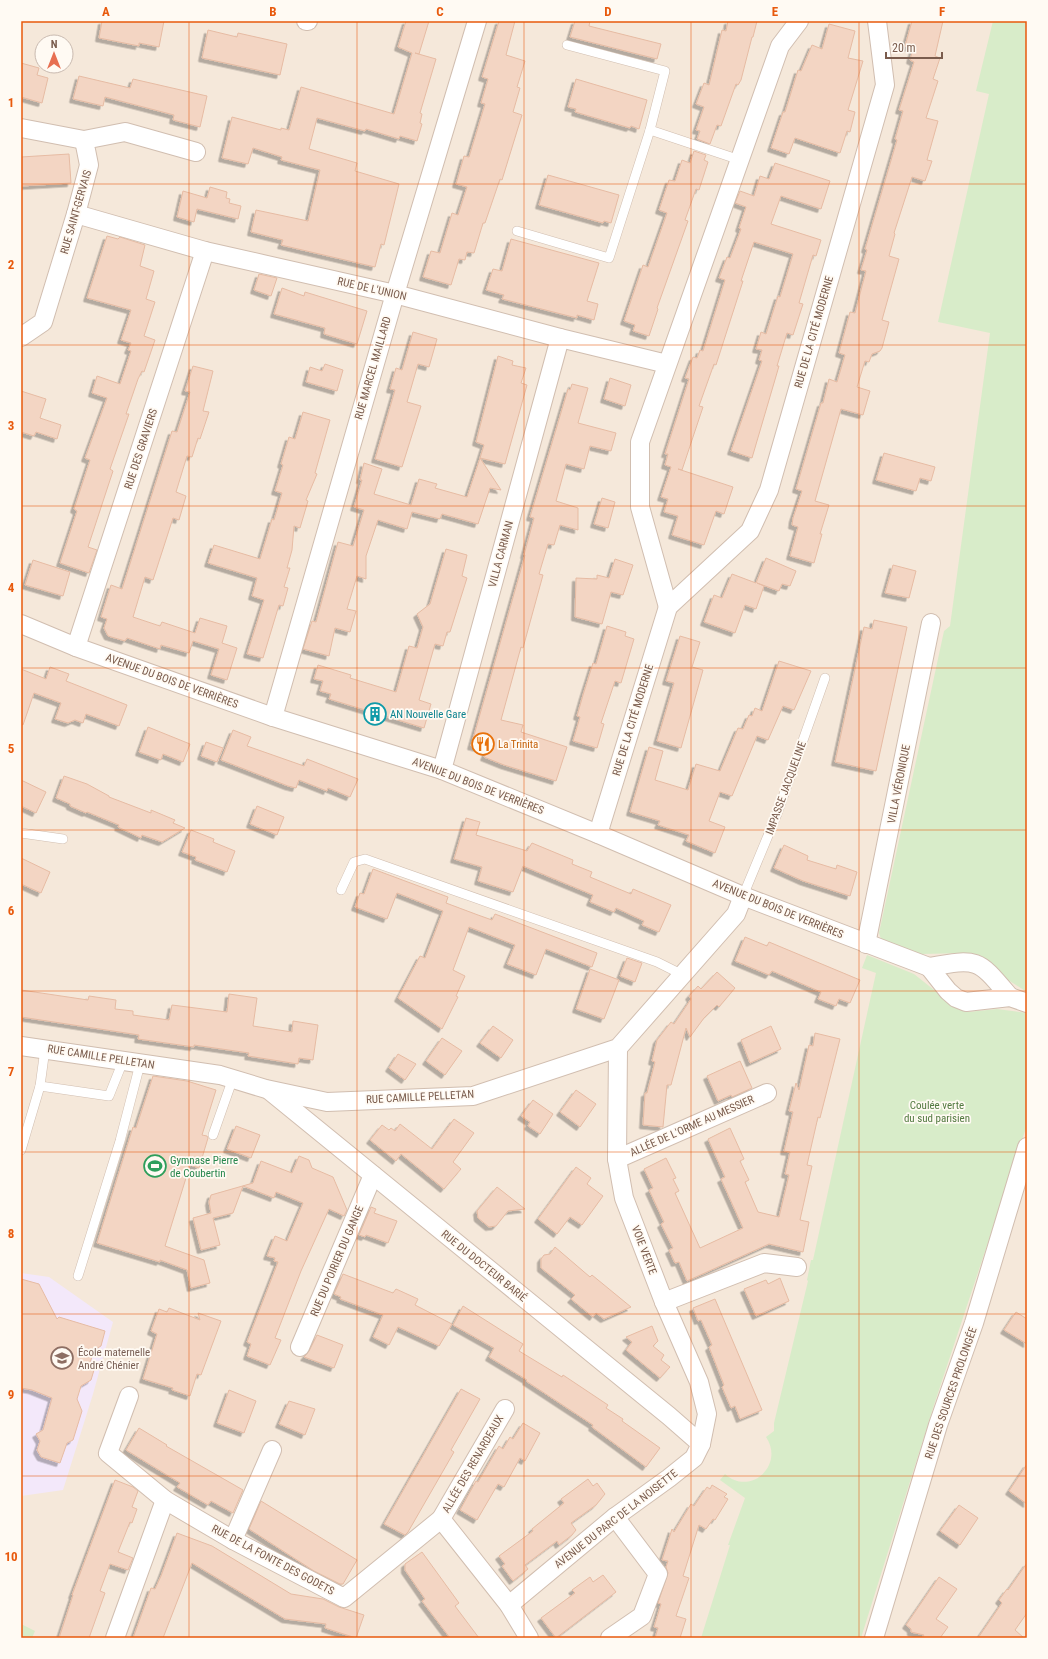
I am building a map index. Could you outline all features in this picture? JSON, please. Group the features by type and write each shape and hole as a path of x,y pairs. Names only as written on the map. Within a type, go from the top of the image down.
{"street":[{"name":"RUE MARCEL MAILLARD","path":"273,717 394,294 477,21"},
{"path":"668,606 640,507 640,442 780,46 799,21"},
{"name":"RUE DE LA CITÉ MODERNE","path":"598,834 668,606 750,531 769,490 885,85 877,21"},
{"path":"21,128 84,140 125,132 196,152"},
{"name":"RUE SAINT-GERVAIS","path":"21,337 43,322 76,214 89,165 84,140"},
{"name":"RUE DE L'UNION","path":"76,214 205,251 394,294 560,338 667,364"},
{"name":"RUE DES GRAVIERS","path":"76,647 205,251"},
{"name":"VILLA CARMAN","path":"442,770 560,338"},
{"name":"AVENUE DU BOIS DE VERRIÈRES","path":"21,624 76,647 273,717 442,770 598,834 743,896 929,967"},
{"name":"VILLA VÉRONIQUE","path":"866,944 931,624"},
{"path":"618,1048 736,914 743,896"},
{"path":"958,962 978,964 1019,1000 966,1002 956,998 948,992 929,967 958,962"},
{"name":"RUE CAMILLE PELLETAN","path":"21,1046 233,1078 266,1088 327,1102 473,1096 618,1048"},
{"name":"VOIE VERTE","path":"618,1048 617,1159 624,1198 664,1302 699,1382 707,1414 701,1444"},
{"name":"RUE DU DOCTEUR BARIÉ","path":"266,1088 669,1416 701,1444"},
{"name":"ALLÉE DE L'ORME AU MESSIER","path":"617,1159 767,1093"},
{"name":"RUE DES SOURCES PROLONGÉE","path":"874,1638 938,1425 974,1323 1027,1147"},
{"name":"RUE DU POIRIER DU GANGE","path":"300,1347 373,1175"},
{"path":"664,1302 764,1263 797,1267"},
{"name":"RUE DE LA FONTE DES GODETS","path":"129,1396 108,1453 165,1500 233,1540 344,1598 441,1519"},
{"name":"ALLÉE DES RENARDEAUX","path":"441,1519 506,1409"},
{"name":"AVENUE DU PARC DE LA NOISETTE","path":"509,1605 615,1517 694,1458 701,1444"},
{"path":"233,1540 272,1450"},
{"path":"115,1638 165,1500"},
{"path":"610,1638 642,1616 658,1574 615,1517"},
{"path":"441,1519 509,1605 529,1638"}],"lane":[{"path":"517,231 609,258 650,130 665,71 567,45"},
{"path":"650,130 740,160"},
{"name":"IMPASSE JACQUELINE","path":"743,896 777,814 825,678"},
{"path":"21,833 63,839"},
{"path":"341,890 354,862 365,859 658,962 683,975"},
{"path":"21,1150 40,1086 45,1049"},
{"path":"40,1086 109,1096 132,1063"},
{"path":"78,1276 120,1141 132,1063"},
{"path":"213,1135 233,1078"}],"shaded area":[{"path":"21,21 1027,21 1027,1638 21,1638"},
{"name":"École maternelle André Chénier","path":"21,1273 49,1277 113,1322 93,1394 63,1490 21,1496"}],"green space":[{"path":"993,21 1027,21 1027,992 1008,980 988,961 979,955 970,953 921,954 886,943 881,939 879,933 944,631 950,626 990,333 938,322 989,94 976,91"},
{"name":"Coulée verte du sud parisien","path":"867,955 914,974 958,1009 968,1012 997,1009 1027,1013 1027,1125 934,1405 861,1638 701,1638 730,1545 728,1545 745,1498 720,1480 725,1474 735,1480 745,1482 754,1480 762,1475 768,1467 771,1458 771,1448 766,1437 774,1431 774,1423 808,1281 811,1260 813,1260 876,973 862,968"},
{"path":"21,1624 35,1631 32,1638 21,1638"}],"building":[{"path":"102,21 164,21 159,47 139,43 139,46 99,38"},
{"path":"406,21 429,21 419,54 415,53 436,59 420,113 422,114 420,123 422,124 417,141 400,136 399,139 366,129 365,131 317,118 309,149 357,163 355,171 399,184 384,245 381,244 375,267 281,245 283,240 251,232 256,210 308,221 320,170 281,160 282,157 253,148 248,164 222,158 232,117 281,130 281,128 289,130 301,87 394,114 412,53 398,47"},
{"path":"499,21 515,21 506,55 525,61 517,87 520,88 513,112 522,115 502,180 500,179 485,223 483,223 474,253 467,252 465,260 459,259 451,285 423,277 431,251 440,253 452,213 458,215 467,187 456,184 464,156 469,157 485,104 481,103 488,79 482,77"},
{"path":"575,21 590,21 589,26 661,44 657,59 570,37"},
{"path":"728,21 757,21 741,80 738,85 736,84 721,126 717,125 710,144 697,139 700,131 696,130 704,107 696,104 704,83 709,85 722,30 726,31"},
{"path":"912,21 943,21 935,56 940,58 933,79 938,81 926,118 938,121 927,160 932,161 925,181 912,177 894,233 889,256 899,259 882,320 889,322 882,348 880,351 872,354 869,362 865,361 857,387 870,391 863,415 841,409 815,501 829,505 820,534 822,534 814,563 790,556 798,527 792,525 793,518 802,491 796,489 829,379 837,382 845,355 839,353 850,312 855,313 866,271 861,270 867,250 865,249 897,140 895,139 903,111 899,110 914,62 910,60 913,49 905,46"},
{"path":"829,24 855,31 848,58 863,61 848,110 855,112 850,132 847,131 840,153 795,138 789,154 771,148 783,112 785,112 798,70 801,71 812,45 822,49"},
{"path":"208,30 237,37 238,33 287,44 280,75 202,58"},
{"path":"21,63 34,67 34,74 48,78 42,103 21,97"},
{"path":"79,76 130,88 133,79 207,96 200,127 173,120 174,115 105,97 103,106 73,99"},
{"path":"576,79 647,100 639,129 631,126 630,128 575,112 576,109 568,107"},
{"path":"694,151 706,155 704,160 708,162 699,190 696,189 685,220 688,221 657,308 658,309 649,336 633,331 635,325 624,321 643,265 648,267 667,213 659,210 669,180 675,181 682,160 690,163"},
{"path":"69,154 71,183 21,186 21,157"},
{"path":"775,163 830,181 821,209 781,196 771,224 821,240 816,256 813,255 799,303 803,304 793,335 787,333 752,458 731,451 762,361 759,360 762,350 756,349 761,332 766,334 778,296 780,297 793,254 754,242 716,365 714,364 699,406 703,407 682,470 678,469 733,487 724,514 716,511 704,545 672,535 678,516 664,512 668,499 661,497 671,467 665,465 668,454 665,454 689,379 685,378 693,357 697,358 700,350 703,351 725,280 719,278 727,257 730,258 741,229 739,228 746,207 735,203 740,191 754,196 760,176 769,179"},
{"path":"548,175 619,195 611,223 604,221 603,223 539,205"},
{"path":"210,187 227,192 226,198 230,199 229,203 241,206 238,219 197,209 194,222 177,217 183,191 207,198"},
{"path":"107,236 118,239 120,237 145,245 140,266 154,271 146,299 155,302 144,336 155,340 144,372 142,371 138,379 126,414 129,414 110,469 113,471 88,547 97,550 89,573 60,563 77,511 74,509 90,460 85,458 107,398 92,393 97,376 120,384 131,351 128,350 131,343 121,340 131,310 87,298"},
{"path":"511,239 599,263 587,301 598,304 594,320 577,315 577,318 502,299 504,295 486,290 493,269 502,271"},
{"path":"259,274 277,278 271,296 254,290"},
{"path":"282,288 304,296 305,292 367,311 357,344 324,334 325,328 274,314"},
{"path":"413,332 437,339 429,367 418,364 407,402 421,406 402,467 375,459 395,390 390,389 396,368 402,370"},
{"path":"498,356 513,361 512,365 526,368 521,383 527,385 505,464 480,458 484,445 476,442"},
{"path":"325,364 343,370 337,391 306,382 310,367 322,371"},
{"path":"193,366 213,371 203,411 209,412 192,457 187,456 176,492 186,496 179,520 173,518 153,580 145,577 133,617 160,626 162,622 195,633 200,618 227,626 222,643 237,648 227,680 211,675 219,649 193,641 189,653 161,645 160,649 127,638 125,641 108,636 104,628 107,619 101,617 111,585 122,589 172,431 177,432 190,392 185,391"},
{"path":"610,378 631,385 625,406 604,399"},
{"path":"572,384 588,388 578,423 616,433 611,451 590,446 584,469 566,464 556,501 578,508 578,530 560,525 554,545 548,544 539,574 543,575 501,720 523,725 521,732 567,747 556,781 504,765 484,757 487,750 471,746 525,555 534,518 530,517 568,389 570,390"},
{"path":"21,391 46,399 40,418 61,425 57,439 36,432 34,436 21,432"},
{"path":"303,412 330,420 315,473 317,474 306,500 308,501 300,528 294,526 292,550 287,568 290,568 284,587 288,588 283,606 279,605 263,658 247,654 264,600 252,596 257,578 208,563 214,545 260,559 272,519 274,520 282,493 275,491 283,465 281,464 289,437 295,439"},
{"path":"884,453 935,467 931,481 920,478 916,491 876,480"},
{"path":"480,458 501,490 490,488 478,524 442,514 440,519 412,512 407,529 378,520 366,556 366,579 357,576 347,609 356,611 350,632 335,628 329,656 303,649 312,621 316,622 338,542 353,546 364,510 354,507 362,480 360,480 364,463 382,469 374,494 411,505 419,479 437,484 435,488 467,497"},
{"path":"602,498 615,502 608,528 594,524"},
{"path":"446,549 467,555 462,576 467,578 450,632 447,632 443,646 435,644 419,700 431,704 424,728 329,699 331,694 320,691 323,681 314,679 318,665 351,675 350,678 396,692 409,646 417,648 423,627 417,614 430,604"},
{"path":"766,558 796,571 790,586 782,584 779,591 757,583 764,586 756,609 745,605 735,633 704,622 714,595 722,598 732,574 756,583"},
{"path":"615,559 633,565 623,595 611,592 602,624 575,617 576,578 597,579 597,575 609,578"},
{"path":"33,560 70,572 63,596 25,585"},
{"path":"893,565 916,571 909,598 885,593"},
{"path":"874,620 907,627 876,771 835,762 864,627 872,629"},
{"path":"607,626 626,632 625,636 634,639 621,683 615,681 601,723 604,724 597,748 573,741 580,717 577,716 583,695 593,663 596,664"},
{"path":"680,636 700,642 692,667 703,670 681,748 657,741 674,683 666,681"},
{"path":"779,661 811,671 794,710 783,706 768,740 757,736 732,796 720,792 709,821 725,827 715,853 686,841 689,835 658,825 660,821 630,812 649,747 663,751 655,780 688,790 696,764 720,771 738,728 743,729 749,715 752,716 755,708 762,711"},
{"path":"50,667 69,674 66,681 127,705 119,726 86,714 83,723 75,720 68,723 55,719 61,703 34,693 23,725 21,724 21,669 46,679"},
{"path":"148,727 190,744 183,762 163,754 161,760 139,752"},
{"path":"233,730 251,737 247,746 304,766 307,759 358,779 350,797 328,788 327,791 299,780 296,788 288,786 221,760"},
{"path":"206,742 223,748 217,762 201,756"},
{"path":"64,776 87,784 109,797 151,813 151,810 175,820 173,823 185,828 162,842 142,835 141,838 118,827 119,825 87,812 86,813 56,798"},
{"path":"21,780 46,792 36,813 21,806"},
{"path":"257,806 284,817 277,835 250,824"},
{"path":"466,818 480,822 476,835 527,851 532,843 573,860 572,864 592,872 590,877 631,894 633,889 671,905 659,932 642,925 644,921 616,908 614,912 590,902 593,895 523,866 513,892 478,881 482,867 454,859"},
{"path":"191,830 214,839 213,842 235,851 227,872 195,860 196,857 182,852"},
{"path":"784,845 808,856 807,860 836,869 837,865 857,872 850,896 803,881 774,868"},
{"path":"21,858 50,872 41,893 21,884"},
{"path":"373,869 448,897 446,903 478,915 492,920 495,914 597,953 592,967 546,949 536,975 507,964 515,945 469,927 453,970 465,976 456,996 458,997 442,1029 398,998 420,956 425,958 443,911 397,893 387,919 355,907 360,893 364,894"},
{"path":"745,937 767,946 769,942 860,980 850,1003 839,999 836,1006 818,999 821,992 772,971 769,975 735,961"},
{"path":"627,958 642,963 635,982 620,976"},
{"path":"590,969 619,980 604,1019 576,1009"},
{"path":"717,972 735,988 719,1007 717,1005 704,1018 690,1037 686,1028 671,1085 667,1085 663,1127 643,1125 645,1093 647,1093 655,1062 652,1061 657,1040 671,1022 674,1024 691,999 689,996 698,986 701,989"},
{"path":"21,990 88,1000 89,996 116,1000 115,1009 133,1011 133,1015 169,1020 172,1005 227,1012 229,994 257,998 253,1026 292,1032 293,1021 318,1025 313,1060 299,1058 298,1064 248,1056 249,1053 138,1039 139,1035 21,1017"},
{"path":"493,1026 513,1040 501,1058 480,1043"},
{"path":"771,1026 781,1049 750,1063 741,1040"},
{"path":"815,1033 840,1039 820,1118 818,1117 807,1165 812,1166 800,1220 809,1222 803,1252 769,1244 687,1281 679,1262 675,1263 669,1250 673,1248 661,1224 664,1222 649,1190 653,1188 644,1169 666,1158 676,1178 673,1179 679,1191 675,1193 700,1248 743,1228 721,1179 725,1177 708,1139 730,1128 744,1159 740,1161 749,1180 745,1182 758,1212 779,1217 789,1175 785,1174 790,1152 784,1151 793,1112 789,1111 796,1083 799,1090 809,1045 813,1046"},
{"path":"442,1038 462,1051 445,1075 426,1061"},
{"path":"398,1054 416,1064 405,1080 389,1068"},
{"path":"740,1061 752,1088 732,1097 731,1095 718,1101 707,1076"},
{"name":"Gymnase Pierre de Coubertin","path":"153,1076 187,1081 216,1090 202,1135 207,1136 208,1138 199,1168 190,1165 165,1246 204,1260 210,1283 191,1288 187,1270 160,1260 160,1262 97,1243 133,1127 136,1128"},
{"path":"576,1090 596,1104 580,1127 560,1112"},
{"path":"533,1100 553,1114 540,1134 528,1126 530,1122 521,1116"},
{"path":"454,1119 474,1133 453,1162 461,1169 444,1189 401,1154 396,1161 370,1140 382,1125 389,1130 391,1128 395,1131 400,1124 432,1149"},
{"path":"236,1126 260,1135 251,1158 227,1149"},
{"path":"299,1156 309,1160 312,1168 333,1177 347,1210 344,1216 329,1209 301,1271 275,1338 281,1340 270,1365 247,1356 251,1344 247,1342 278,1262 274,1261 275,1258 267,1256 275,1236 287,1241 303,1203 276,1192 274,1198 243,1186 233,1213 213,1218 220,1245 201,1250 193,1218 211,1213 209,1202 211,1195 253,1183 261,1161 292,1173"},
{"path":"576,1167 591,1178 587,1184 603,1196 582,1225 570,1217 557,1234 538,1219"},
{"path":"497,1187 525,1209 508,1211 496,1226 489,1227 478,1218 477,1211"},
{"path":"371,1207 376,1209 374,1213 397,1221 388,1243 366,1235 365,1237 359,1235"},
{"path":"555,1247 590,1277 592,1275 631,1307 604,1319 596,1313 593,1317 571,1299 575,1295 541,1268 541,1259 544,1255 550,1254"},
{"path":"343,1274 393,1293 396,1289 418,1299 415,1305 452,1324 439,1346 398,1327 389,1345 373,1337 383,1315 340,1299 341,1297 334,1294"},
{"path":"780,1278 789,1301 756,1316 744,1289 766,1280 768,1284"},
{"path":"21,1279 39,1284 57,1319 59,1317 105,1331 101,1346 94,1350 90,1363 94,1370 91,1380 81,1386 77,1399 82,1411 73,1440 67,1443 60,1463 41,1457 37,1450 40,1441 36,1434 43,1430 52,1398 32,1390 21,1388"},
{"path":"715,1299 762,1410 740,1419 735,1406 731,1408 722,1387 724,1385 709,1347 712,1345 701,1320 698,1321 693,1308"},
{"path":"463,1306 523,1344 519,1351 562,1377 563,1375 608,1405 606,1408 623,1419 622,1421 660,1448 646,1467 592,1427 593,1425 526,1381 527,1380 489,1357 494,1348 453,1325"},
{"path":"169,1308 200,1320 198,1313 221,1321 201,1375 197,1374 190,1396 172,1390 173,1388 143,1379 157,1334 151,1331 159,1309 167,1312"},
{"path":"1016,1312 1027,1319 1027,1344 1004,1330"},
{"path":"652,1326 658,1341 653,1346 664,1355 661,1360 670,1367 660,1378 626,1350 632,1342 626,1337"},
{"path":"317,1335 343,1345 334,1368 304,1357 309,1351"},
{"path":"461,1389 480,1399 451,1450 454,1452 405,1535 384,1524"},
{"path":"229,1390 256,1401 244,1433 217,1423"},
{"path":"289,1401 315,1409 305,1435 279,1424"},
{"path":"523,1423 540,1433 525,1461 520,1458 504,1487 498,1484 477,1520 460,1510 476,1481 478,1482 499,1446 503,1449 510,1437 513,1439"},
{"path":"139,1428 167,1445 166,1446 243,1490 233,1513 211,1501 208,1505 177,1487 180,1483 126,1450"},
{"path":"1027,1464 1027,1504 1009,1491"},
{"path":"588,1479 593,1486 597,1483 605,1494 596,1505 571,1523 576,1530 572,1535 559,1545 557,1541 525,1565 528,1569 513,1581 502,1566 505,1564 499,1556 533,1531 532,1529 564,1503 561,1499"},
{"path":"115,1480 133,1487 138,1491 132,1507 137,1509 118,1552 133,1558 128,1570 110,1564 100,1591 105,1593 89,1638 59,1638 72,1595"},
{"path":"712,1485 727,1494 724,1497 728,1499 715,1520 713,1519 706,1529 699,1525 683,1576 689,1578 676,1616 686,1619 680,1638 655,1638 658,1628 654,1627 661,1604 658,1603 668,1573 666,1567 668,1561 662,1560 672,1529 674,1532 691,1504 694,1506 707,1487 710,1489"},
{"path":"261,1501 357,1560 343,1584 340,1584 314,1571 249,1529"},
{"path":"959,1505 978,1518 960,1545 940,1531"},
{"path":"177,1533 212,1546 291,1594 323,1599 339,1607 364,1615 356,1638 325,1628 326,1624 285,1619 192,1563 163,1638 133,1638 151,1588 155,1589"},
{"path":"422,1552 459,1603 455,1606 479,1638 450,1638 422,1601 425,1599 405,1570 405,1564"},
{"path":"1027,1563 1027,1613 1015,1630 1024,1638 978,1638 1002,1603 999,1600"},
{"path":"603,1575 616,1592 556,1638 541,1618 575,1593 572,1590 590,1577 593,1582"},
{"path":"939,1577 957,1589 936,1619 948,1627 940,1638 922,1638 924,1635 911,1632 911,1629 906,1625"}],"place":[{"name":"AN Nouvelle Gare","path":"375,714"},
{"name":"La Trinita","path":"483,744"},
{"name":"Gymnase Pierre de Coubertin","path":"155,1166"},
{"name":"École maternelle André Chénier","path":"62,1358"}]}
